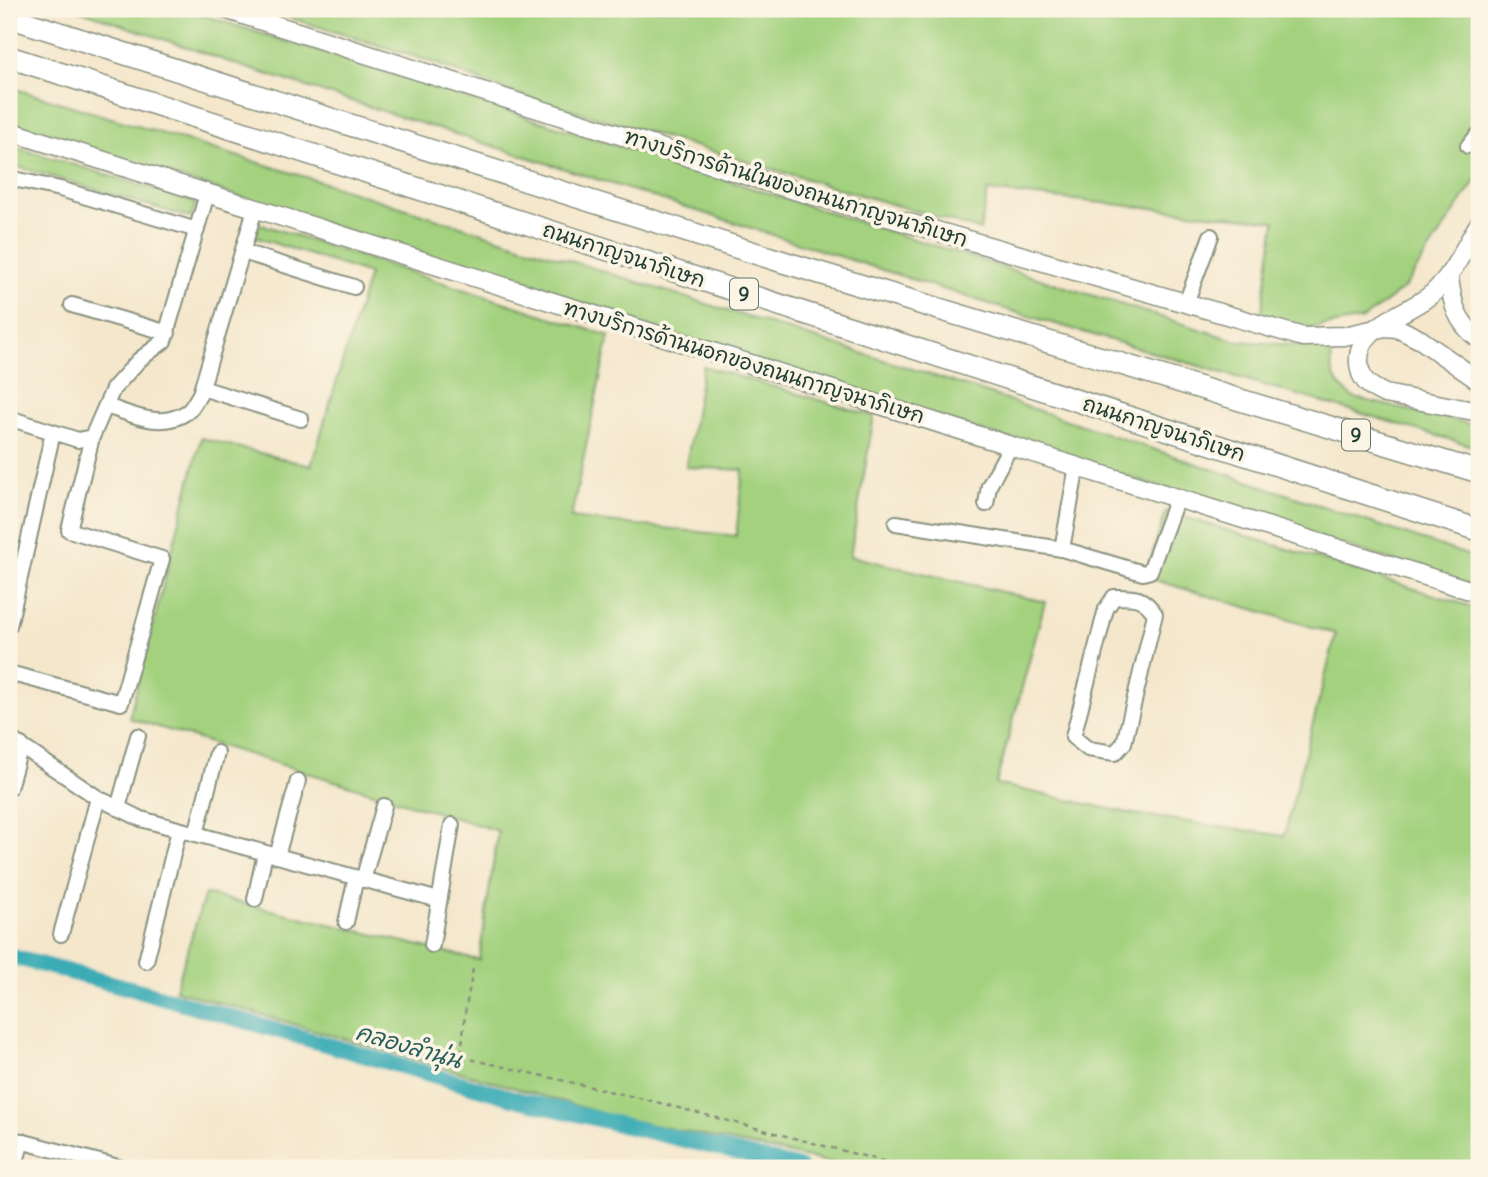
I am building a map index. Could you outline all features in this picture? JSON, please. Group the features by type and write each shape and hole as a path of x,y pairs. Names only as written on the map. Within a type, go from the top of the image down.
{"highway":[{"name":"ถนนกาญจนาภิเษก","path":"9,17 780,261 1479,472"},
{"name":"ถนนกาญจนาภิเษก","path":"9,57 1479,530"}],"main road":[{"name":"ทางบริการด้านในของถนนกาญจนาภิเษก","path":"225,9 767,182 1303,337 1344,337 1397,328 1479,381"},
{"name":"ทางบริการด้านนอกของถนนกาญจนาภิเษก","path":"9,131 1479,593"},
{"path":"1479,224 1449,278 1431,295 1373,330 1360,349 1359,357 1362,377 1367,385 1385,394 1479,412"},
{"path":"1449,278 1452,305 1462,324 1479,339"}],"street":[{"path":"1468,146 1479,134"},
{"path":"9,178 60,189 197,230"},
{"path":"9,673 121,703 162,559 69,530 92,437 113,389 139,359 164,341 168,333 207,194"},
{"path":"106,406 151,421 169,420 188,412 202,388 255,209"},
{"path":"1186,303 1211,236"},
{"path":"243,252 354,287"},
{"path":"72,304 168,333"},
{"path":"202,388 301,419"},
{"path":"9,419 78,440 92,437"},
{"path":"9,626 53,432"},
{"path":"986,504 989,486 1011,445"},
{"path":"1062,549 1077,466"},
{"path":"896,523 1062,549 1140,572 1150,571 1155,562 1177,498"},
{"path":"1134,597 1140,572"},
{"path":"1114,597 1134,597 1148,603 1155,614 1124,743 1115,753 1088,749 1073,737 1106,609 1114,597"},
{"path":"118,808 138,736"},
{"path":"9,788 15,742 98,798 141,819 439,900"},
{"path":"196,834 217,753"},
{"path":"255,899 298,781"},
{"path":"61,934 98,798"},
{"path":"346,922 384,806"},
{"path":"432,945 452,825"},
{"path":"146,961 179,830"},
{"path":"14,1168 15,1140 122,1168"}],"path":[{"path":"473,969 461,1057 652,1101 909,1168"}],"green space":[{"path":"76,9 184,9 1237,341 1332,348 1334,377 1354,398 1479,426 1479,448 1015,312 244,67"},
{"path":"268,9 1479,9 1479,175 1404,288 1363,319 1312,328 1261,317 1275,221 988,191 980,230 507,91 429,61"},
{"path":"9,87 312,179 972,388 1479,559 1479,588 9,124"},
{"path":"9,145 196,202 191,218 9,164"},
{"path":"260,224 609,336 571,518 736,536 743,470 686,467 703,366 874,416 850,556 1045,602 996,784 1128,813 1284,836 1336,634 1145,577 1166,511 1479,609 1479,1168 855,1168 612,1116 175,990 205,894 479,960 498,831 129,718 201,438 311,466 369,274 255,237"}],"waterway":[{"name":"คลองลำนุ่น","path":"9,956 141,991 523,1101 800,1168"}]}
